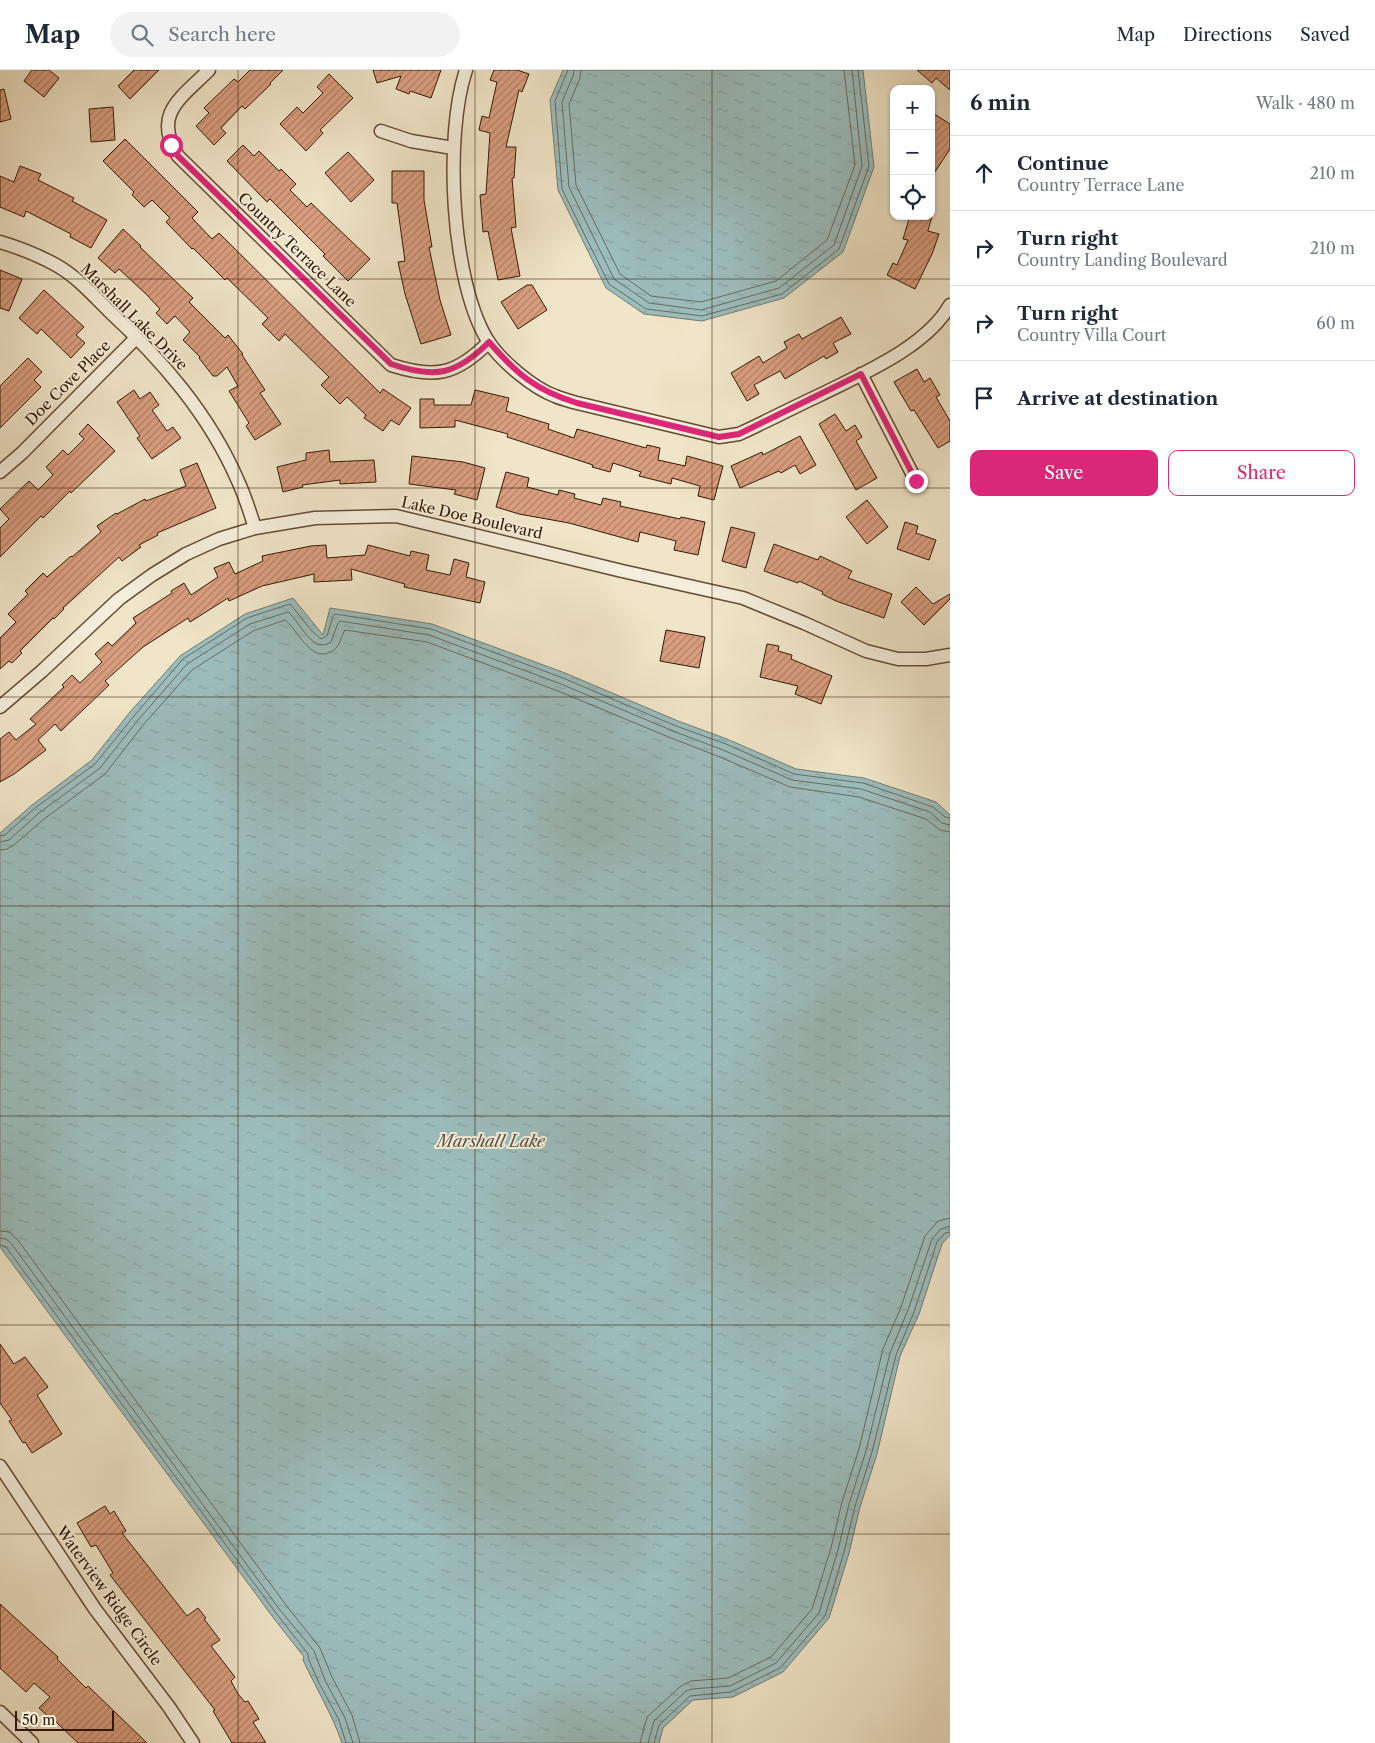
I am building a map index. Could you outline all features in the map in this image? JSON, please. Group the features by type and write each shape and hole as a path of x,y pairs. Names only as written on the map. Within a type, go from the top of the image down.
{"street":[{"name":"Country Terrace Lane","path":"209,70 174,105 168,119 167,133 171,145 185,163 384,358 391,364 407,370 426,374 442,372 460,366 476,355 489,342"},
{"path":"466,70 453,148 454,184 460,246 472,300 479,322 489,342 508,363 528,380 554,396 719,437 739,434 861,374 912,345 946,313 950,305"},
{"path":"381,131 411,141 453,148"},
{"name":"Marshall Lake Drive","path":"0,242 38,255 58,266 76,280 170,374 193,402 210,429 238,481 254,528"},
{"name":"Doe Cove Place","path":"0,472 22,453 136,338"},
{"path":"861,374 916,481"},
{"name":"Lake Doe Boulevard","path":"0,707 42,671 119,599 152,575 186,554 219,539 254,528 315,518 396,516 622,571 743,598 804,622 866,651 898,659 950,655"},
{"name":"Waterview Ridge Circle","path":"0,1466 95,1609 170,1707 193,1743"},
{"path":"0,1712 32,1743"}],"water":[{"path":"563,70 863,70 874,167 843,252 784,298 702,321 644,314 606,288 558,190 550,100"},
{"name":"Marshall Lake","path":"293,598 323,635 330,608 432,624 565,673 796,769 864,778 936,802 950,815 950,1235 942,1244 919,1314 900,1356 877,1454 829,1618 783,1672 733,1697 693,1700 663,1728 659,1743 342,1743 329,1711 303,1660 304,1657 0,1247 0,833 32,805 92,760 130,712 180,656 245,614"}],"building":[{"path":"32,70 49,70 59,78 44,97 24,81"},
{"path":"134,70 159,70 130,99 118,86"},
{"path":"250,70 283,70 245,109 242,106 221,128 226,133 214,145 196,126 209,113 204,108 234,79 238,82"},
{"path":"373,70 441,70 431,98 410,91 409,94 396,89 401,76 377,83"},
{"path":"494,70 517,70 529,74 522,92 519,90 506,147 516,147 514,178 512,178 516,227 511,228 520,276 498,280 488,231 483,232 480,195 486,194 490,133 479,130 482,116 489,118 497,82 490,80"},
{"path":"917,70 950,70 950,90 936,78 932,83"},
{"path":"329,74 353,98 320,130 323,133 306,151 280,124 297,107 303,113 323,93 317,87"},
{"path":"4,89 11,119 0,122 0,90"},
{"path":"113,107 115,140 91,142 89,109"},
{"path":"935,115 950,124 950,149 935,172"},
{"path":"125,139 198,212 192,218 212,239 219,233 380,393 383,389 411,408 399,425 391,420 383,431 364,418 366,415 347,397 340,404 321,385 329,377 285,334 279,341 262,324 268,318 227,278 225,280 192,249 166,222 170,218 152,200 144,207 132,195 134,192 103,161"},
{"path":"243,145 254,156 259,151 279,171 281,169 296,184 290,190 307,207 311,203 370,259 348,281 323,256 325,254 270,199 267,202 227,161"},
{"path":"348,152 374,180 351,202 325,173"},
{"path":"20,166 41,174 38,180 74,198 72,201 107,220 91,248 70,237 71,234 26,211 24,217 0,207 0,176 14,182"},
{"path":"392,171 424,171 424,200 432,247 429,247 440,300 451,335 421,344 405,294 398,262 405,261 397,203 392,203"},
{"path":"909,220 931,220 928,231 939,234 932,254 915,289 887,275 893,263 897,265 908,240 903,239"},
{"path":"123,229 193,298 189,302 225,338 228,335 243,354 265,390 260,393 281,424 255,440 246,426 249,423 229,391 238,386 227,367 217,376 213,376 200,357 183,340 190,332 175,316 167,324 156,313 160,309 146,294 119,269 115,273 98,258"},
{"path":"0,270 22,279 9,311 0,308"},
{"path":"527,285 532,285 547,310 518,329 501,302"},
{"path":"44,290 84,327 76,335 85,343 71,358 41,329 37,334 19,318"},
{"path":"841,317 851,334 833,343 838,352 826,359 824,356 785,379 780,371 754,385 759,394 747,401 731,373 759,356 763,363 787,348 784,342 799,334 802,339"},
{"path":"28,358 42,372 34,380 41,387 0,428 0,386"},
{"path":"917,369 924,382 930,378 940,395 936,397 950,421 950,441 938,448 914,410 911,411 894,382"},
{"path":"134,390 140,399 150,392 159,405 152,410 167,431 173,427 181,438 152,459 137,438 140,436 117,402"},
{"path":"475,390 509,398 506,411 549,424 548,429 574,438 577,429 646,448 647,445 660,448 658,460 685,466 687,456 723,466 714,500 698,496 700,486 672,478 671,484 639,476 641,472 613,463 610,472 507,437 508,434 455,420 455,427 420,428 420,399 434,399 434,405 471,405"},
{"path":"835,414 846,431 855,425 862,437 856,441 877,478 856,490 819,424"},
{"path":"88,424 115,451 43,518 41,516 0,557 0,528 9,519 0,509 29,481 38,490 53,475 46,467 63,450 68,455 84,439 79,434"},
{"path":"800,436 816,465 800,474 795,465 781,473 779,471 740,488 731,466 762,452 763,455"},
{"path":"329,450 330,462 374,460 376,482 340,484 340,480 302,485 303,487 283,492 277,467 306,460 306,453"},
{"path":"412,456 463,462 485,468 477,500 454,494 456,490 409,484"},
{"path":"197,463 216,508 157,533 158,535 139,545 141,547 122,561 119,557 63,608 20,651 22,653 12,663 9,661 0,669 0,638 16,622 8,614 28,594 25,591 43,573 47,577 72,557 101,532 97,526 116,513 145,499 146,501 186,486 180,470"},
{"path":"506,472 529,478 527,487 558,495 559,490 575,494 574,498 601,505 603,498 621,502 620,506 680,519 681,517 705,522 698,555 674,550 676,541 640,532 638,542 569,523 519,514 496,507"},
{"path":"867,500 888,527 867,544 846,517"},
{"path":"905,522 918,526 916,533 936,540 929,560 897,549"},
{"path":"731,527 755,533 746,568 722,561"},
{"path":"774,544 818,560 820,556 852,571 848,578 892,594 884,618 836,601 822,594 823,592 799,581 798,583 764,571"},
{"path":"326,545 327,558 365,555 368,545 410,556 411,551 429,555 426,570 450,575 454,559 469,563 466,577 485,582 480,603 404,587 405,584 351,569 352,580 314,582 314,574 262,586 229,601 228,598 190,622 188,618 143,647 105,681 109,685 61,731 55,724 38,740 46,750 0,782 0,739 9,732 16,740 36,724 30,719 64,687 62,685 72,675 80,683 102,662 95,654 108,642 112,646 136,623 133,618 184,583 191,595 218,577 214,568 229,562 235,574 263,561 262,556 311,546"},
{"path":"916,587 933,604 950,594 950,599 924,625 901,602"},
{"path":"666,630 705,637 699,668 660,661"},
{"path":"767,644 779,646 778,651 792,655 791,659 832,676 821,704 795,694 798,686 760,677"},
{"path":"0,1344 14,1364 25,1357 48,1387 37,1395 62,1434 32,1453 25,1442 23,1443 9,1421 12,1420 0,1403"},
{"path":"105,1506 110,1514 114,1511 126,1531 122,1533 187,1616 198,1608 206,1618 204,1619 220,1640 211,1646 235,1677 231,1681 238,1694 245,1702 248,1701 259,1719 253,1722 266,1743 232,1743 213,1711 215,1710 110,1575 113,1573 96,1545 91,1547 77,1523"},
{"path":"0,1604 58,1657 57,1659 86,1688 88,1686 147,1743 78,1743 39,1708 50,1697 34,1683 26,1692 0,1668"}],"route":[{"path":"171,145 178,156 391,364 426,374 442,372 460,366 476,355 489,342 508,363 528,380 554,396 719,437 739,434 861,374 916,481"}]}
